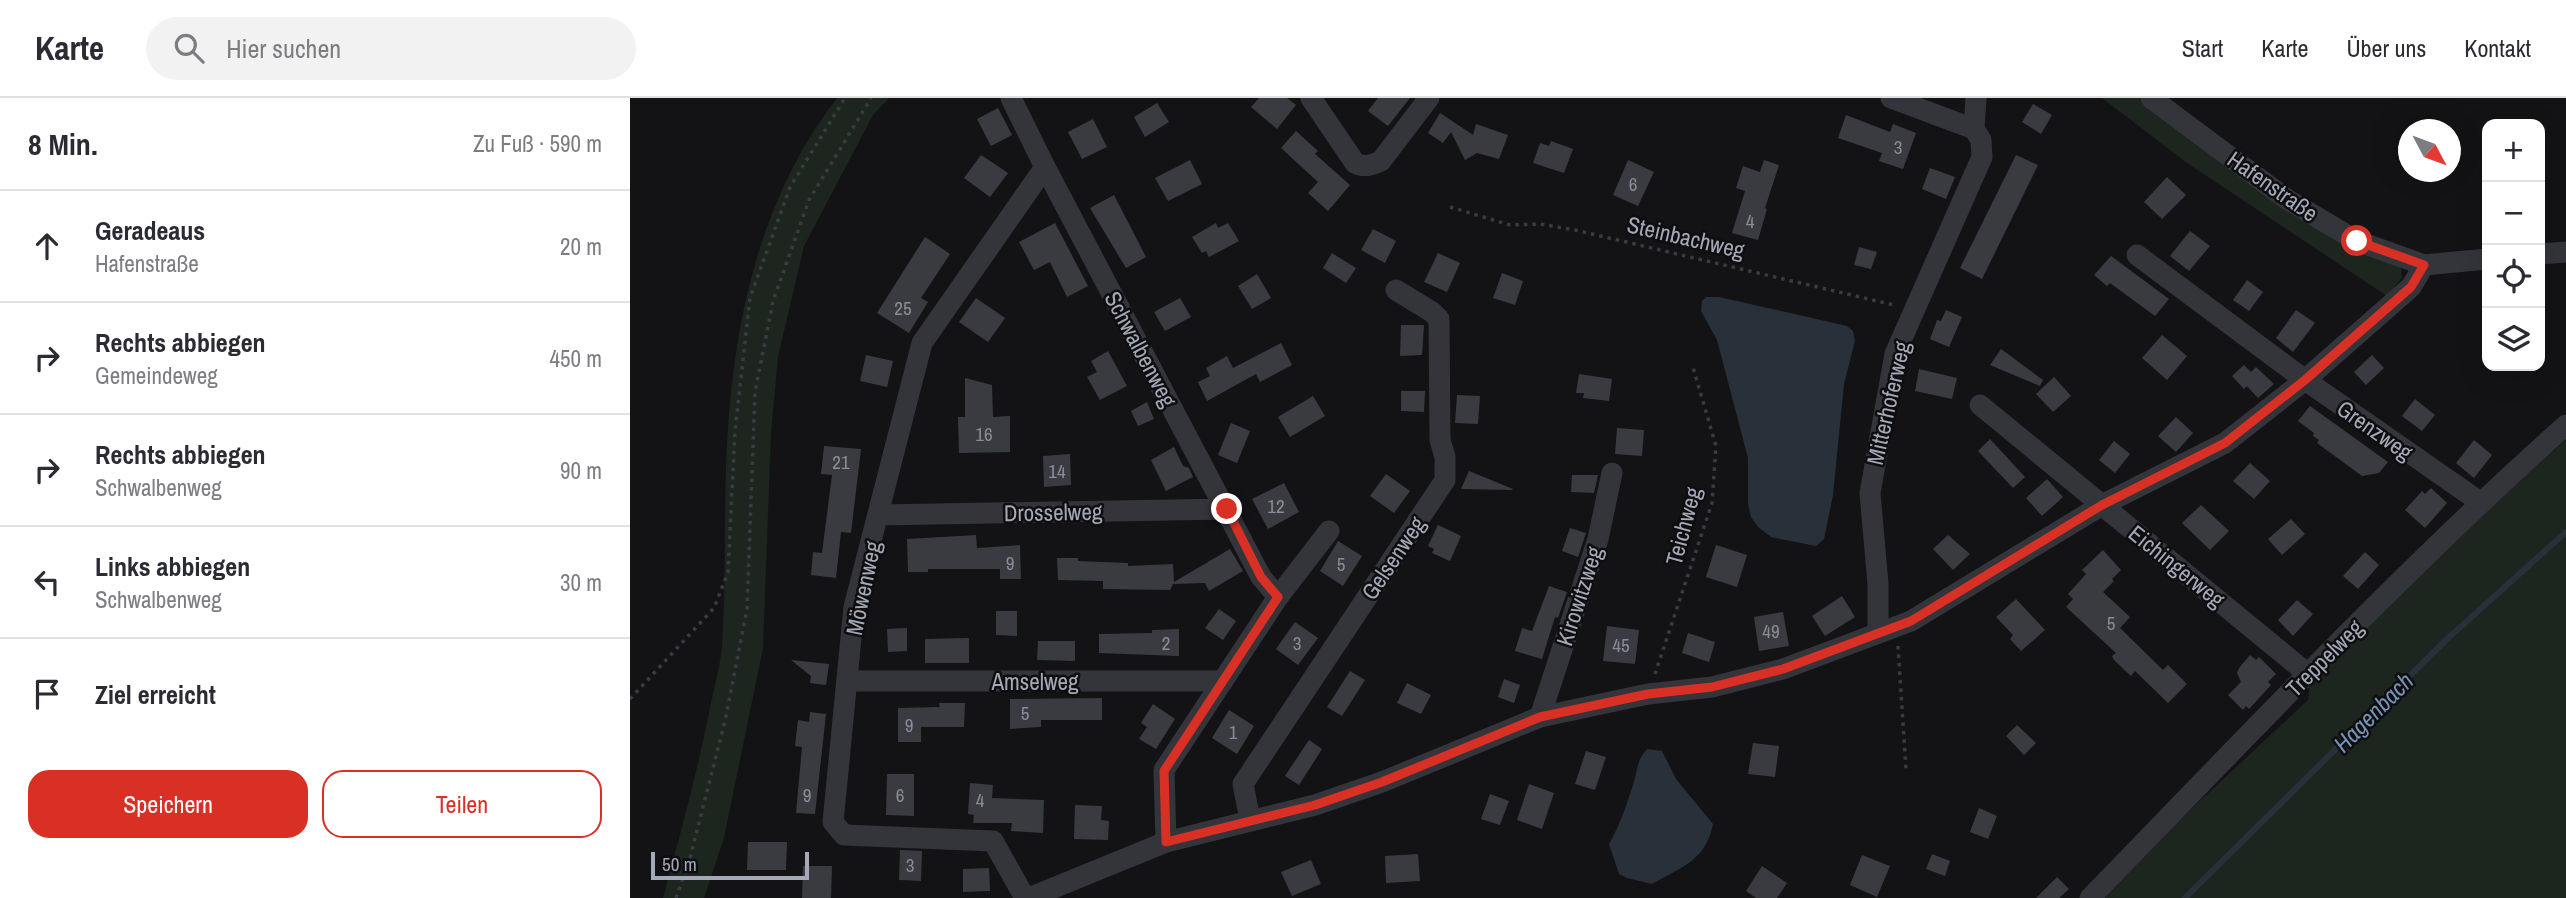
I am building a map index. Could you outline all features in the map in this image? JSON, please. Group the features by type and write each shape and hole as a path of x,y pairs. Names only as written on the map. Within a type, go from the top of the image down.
{"street":[{"name":"Schwalbenweg","path":"1011,98 1261,577 1278,597"},
{"path":"1311,98 1355,163 1361,166 1370,166 1381,160 1429,98"},
{"path":"1891,98 1974,128"},
{"name":"Mitterhoferweg","path":"1888,630 1878,584 1870,494 1895,354 1982,157 1981,140 1974,128 1976,98"},
{"name":"Hafenstraße","path":"2151,98 2287,200 2357,241 2424,265 2482,259"},
{"name":"Möwenweg","path":"1027,898 993,841 844,835 833,822 854,607 922,343 1045,167"},
{"path":"2545,254 2566,252"},
{"name":"Grenzweg","path":"2137,255 2305,380 2480,502"},
{"path":"1027,898 1166,842 1315,805 1382,782 1540,717 1648,694 1712,687 1783,669 1911,621 2102,505 2225,443 2305,380 2411,287 2424,265"},
{"name":"Gelsenweg","path":"1250,820 1243,784 1446,480 1445,457 1440,440 1439,319 1396,289"},
{"name":"Eichingerweg","path":"1980,405 2308,674"},
{"name":"Treppelweg","path":"2090,898 2480,502 2566,425"},
{"name":"Kirowitzweg","path":"1540,717 1598,539 1612,473"},
{"name":"Drosselweg","path":"879,514 1227,509"},
{"path":"1166,842 1164,771 1278,597 1328,531"},
{"name":"Amselweg","path":"847,681 1223,681"}],"path":[{"path":"630,699 714,608 729,572 735,431 750,298 790,187 845,98"},
{"path":"676,898 689,862 725,721 747,608 755,392 773,301 809,200 871,98"},
{"name":"Steinbachweg","path":"1450,207 1510,225 1540,224 1575,230 1871,298 1913,311"},
{"name":"Teichweg","path":"1648,694 1712,503 1716,446 1692,364"},
{"path":"1888,630 1906,769"}],"shaded area":[{"path":"837,98 889,98 873,115 804,246 778,357 771,433 763,648 724,838 704,898 663,898 694,780 721,654 729,417 742,320 767,226 809,139"},
{"path":"2102,98 2139,98 2291,214 2361,248 2401,263 2402,278 2387,296 2187,163"},
{"path":"1706,297 1719,297 1847,326 1853,331 1855,341 1844,384 1833,495 1824,539 1816,546 1771,537 1758,527 1751,517 1748,504 1748,458 1717,340 1701,311 1702,301"},
{"path":"2566,440 2566,898 2105,898 2189,811 2308,700 2310,686 2466,527"},
{"path":"1647,749 1662,751 1676,779 1713,824 1710,836 1699,854 1683,867 1652,884 1619,874 1609,844 1625,808 1639,762"}],"building":[{"path":"1259,98 1287,98 1296,105 1277,129 1251,107"},
{"path":"1378,98 1410,98 1388,126 1368,111"},
{"path":"1157,103 1169,122 1145,137 1134,117"},
{"path":"2033,104 2052,115 2041,134 2022,122"},
{"path":"998,108 1012,135 991,146 977,119"},
{"path":"1440,113 1473,135 1476,124 1508,135 1499,159 1477,153 1465,160 1451,132 1443,143 1428,133"},
{"path":"1846,115 1890,132 1893,124 1916,133 1903,169 1879,161 1882,153 1838,138"},
{"path":"1093,119 1107,147 1082,159 1068,132"},
{"path":"1296,131 1318,151 1315,154 1350,185 1328,211 1308,193 1318,182 1281,148"},
{"path":"1551,141 1573,149 1564,173 1533,163 1540,143 1549,146"},
{"path":"981,155 1008,173 990,197 964,178"},
{"path":"2016,155 2038,165 1982,279 1960,268"},
{"path":"1190,160 1202,184 1168,201 1155,178"},
{"path":"1628,160 1654,172 1638,206 1613,195"},
{"path":"1764,160 1779,165 1758,240 1732,233 1745,191 1736,188 1743,166 1760,172"},
{"path":"1930,168 1955,177 1946,199 1922,189"},
{"path":"2167,177 2186,195 2162,219 2144,202"},
{"path":"1114,195 1146,257 1126,268 1090,208"},
{"path":"1055,223 1088,286 1067,297 1050,262 1034,270 1019,242"},
{"path":"1216,223 1218,228 1228,223 1239,241 1209,257 1206,251 1202,253 1192,237"},
{"path":"1373,229 1396,241 1385,263 1361,250"},
{"path":"2190,231 2210,246 2189,271 2170,256"},
{"path":"925,237 950,254 921,298 928,302 909,333 877,313"},
{"path":"1859,247 1877,252 1871,269 1854,265"},
{"path":"1332,253 1356,268 1346,283 1323,268"},
{"path":"1438,253 1460,263 1447,292 1424,282"},
{"path":"2111,256 2169,299 2155,316 2110,283 2107,286 2094,275"},
{"path":"1502,273 1523,281 1515,305 1493,298"},
{"path":"1257,274 1271,298 1252,309 1238,286"},
{"path":"2247,280 2263,292 2249,311 2233,300"},
{"path":"976,298 1005,318 988,342 959,322"},
{"path":"1180,298 1191,317 1165,331 1154,312"},
{"path":"1946,310 1962,317 1949,347 1930,339 1937,320 1941,321"},
{"path":"2296,310 2315,323 2293,352 2276,338"},
{"path":"1401,325 1424,325 1422,355 1400,356"},
{"path":"2162,335 2187,356 2167,380 2142,358"},
{"path":"1281,343 1292,365 1260,382 1256,374 1207,401 1198,382 1210,376 1206,368 1227,356 1233,368"},
{"path":"2001,349 2043,380 2040,386 1990,365"},
{"path":"1108,351 1127,386 1100,400 1087,377 1097,372 1091,361"},
{"path":"866,355 893,361 887,387 860,381"},
{"path":"2372,355 2384,368 2366,385 2354,372"},
{"path":"2244,365 2251,372 2256,367 2274,384 2258,398 2247,386 2244,389 2232,376"},
{"path":"1919,369 1957,378 1952,399 1915,391"},
{"path":"1579,374 1612,379 1609,401 1583,398 1584,393 1576,393"},
{"path":"2054,377 2071,396 2053,412 2036,394"},
{"path":"965,378 992,385 993,417 1010,416 1010,452 959,453 958,417 965,417"},
{"path":"1401,391 1425,391 1424,412 1401,411"},
{"path":"1457,395 1480,396 1478,424 1455,423"},
{"path":"1313,396 1325,416 1290,437 1278,417"},
{"path":"2415,399 2435,415 2422,431 2402,416"},
{"path":"1147,402 1154,419 1138,426 1131,411"},
{"path":"2310,406 2388,462 2379,473 2362,476 2317,443 2319,440 2313,436 2314,433 2298,421"},
{"path":"2176,417 2193,433 2176,452 2158,436"},
{"path":"1231,423 1250,431 1237,463 1218,455"},
{"path":"1617,428 1644,430 1642,456 1615,454"},
{"path":"1990,439 2025,477 2013,488 1978,451"},
{"path":"2474,440 2492,455 2474,478 2456,463"},
{"path":"2114,441 2130,454 2115,473 2099,460"},
{"path":"824,446 861,449 851,533 841,532 836,578 811,575 813,552 822,553 832,475 821,474"},
{"path":"1174,447 1183,466 1189,468 1193,477 1166,491 1151,460"},
{"path":"1070,454 1071,485 1044,487 1043,456"},
{"path":"2250,463 2270,481 2254,499 2233,481"},
{"path":"1469,471 1513,489 1461,489"},
{"path":"1386,474 1410,491 1394,513 1370,496"},
{"path":"1572,475 1598,475 1594,493 1571,492"},
{"path":"2047,479 2063,497 2042,516 2026,498"},
{"path":"1284,483 1299,512 1268,529 1252,499"},
{"path":"2431,488 2447,503 2425,528 2405,510 2422,491 2425,494"},
{"path":"2201,505 2229,531 2210,550 2182,523"},
{"path":"2291,519 2305,534 2282,555 2268,539"},
{"path":"1438,525 1461,536 1450,561 1432,553 1434,549 1428,546"},
{"path":"1570,528 1586,533 1578,557 1562,551"},
{"path":"976,535 977,548 1020,545 1021,579 1000,579 1000,569 928,569 928,572 908,572 907,539"},
{"path":"1948,535 1970,554 1953,570 1933,549"},
{"path":"1338,541 1362,556 1343,586 1320,571"},
{"path":"1716,545 1747,555 1737,587 1706,577"},
{"path":"1230,549 1243,571 1209,591 1205,583 1173,584 1170,590 1103,589 1103,581 1058,580 1057,558 1078,558 1078,561 1128,563 1128,566 1173,564 1174,582"},
{"path":"2103,550 2121,570 2103,592 2130,617 2120,628 2163,670 2168,665 2187,684 2168,703 2135,671 2131,676 2114,660 2112,656 2116,653 2066,607 2073,599 2068,594 2086,574 2082,570"},
{"path":"2365,552 2379,565 2358,589 2343,576"},
{"path":"1549,586 1567,592 1558,618 1555,617 1542,659 1515,651 1522,628 1532,631"},
{"path":"1842,596 1855,617 1825,636 1812,616"},
{"path":"2016,599 2045,630 2021,651 2010,639 2013,635 1996,617"},
{"path":"2297,600 2313,614 2293,636 2278,620"},
{"path":"1219,609 1236,621 1223,640 1205,628"},
{"path":"996,611 1017,611 1017,636 996,635"},
{"path":"1783,612 1789,646 1759,651 1754,617"},
{"path":"1295,622 1318,638 1298,665 1276,649"},
{"path":"1607,626 1639,630 1635,664 1603,661"},
{"path":"907,628 907,651 888,652 887,629"},
{"path":"1179,629 1179,656 1099,653 1099,634 1152,633 1152,630"},
{"path":"1688,633 1715,642 1709,662 1682,653"},
{"path":"969,638 969,663 925,663 925,639"},
{"path":"1038,641 1075,641 1075,661 1037,660"},
{"path":"2250,655 2256,660 2259,657 2276,674 2268,682 2271,685 2249,709 2246,706 2243,710 2228,695 2241,682 2237,673"},
{"path":"791,660 829,664 826,685 810,683 811,676"},
{"path":"1350,671 1365,680 1342,716 1327,707"},
{"path":"1504,679 1520,685 1514,703 1498,697"},
{"path":"1407,683 1431,695 1421,714 1397,703"},
{"path":"1102,698 1102,720 1041,720 1041,727 1010,729 1010,699"},
{"path":"939,703 965,703 964,727 921,727 921,742 898,742 898,708 940,707"},
{"path":"1153,704 1175,719 1156,749 1139,739 1147,727 1141,723"},
{"path":"1229,710 1254,726 1237,754 1212,738"},
{"path":"810,712 826,714 815,814 796,813 802,747 795,746 798,720 809,722"},
{"path":"2017,725 2036,743 2024,755 2006,736"},
{"path":"1309,740 1322,749 1299,785 1285,776"},
{"path":"1753,743 1779,746 1775,777 1748,774"},
{"path":"1586,751 1606,757 1595,790 1575,784"},
{"path":"887,774 914,774 914,816 886,815"},
{"path":"970,783 993,785 992,798 1044,800 1043,833 1011,831 1012,823 973,823 974,815 968,814"},
{"path":"1529,784 1554,793 1542,829 1517,820"},
{"path":"1490,794 1509,801 1500,825 1481,819"},
{"path":"1075,805 1102,806 1101,820 1109,821 1108,840 1074,839"},
{"path":"1979,808 1997,816 1988,839 1970,832"},
{"path":"748,842 787,842 786,870 747,870"},
{"path":"900,850 922,851 921,881 899,880"},
{"path":"1418,854 1420,881 1386,883 1385,856"},
{"path":"1932,854 1950,861 1945,876 1926,869"},
{"path":"1862,855 1890,866 1877,897 1850,885"},
{"path":"1311,860 1321,884 1292,896 1281,872"},
{"path":"803,866 832,866 831,898 802,898"},
{"path":"1762,866 1787,883 1777,898 1756,898 1746,891"},
{"path":"989,868 990,891 963,892 963,869"},
{"path":"2057,877 2069,889 2059,898 2036,898"}],"waterway":[{"name":"Hagenbach","path":"2185,898 2446,640 2566,532"}],"route":[{"path":"1227,509 1261,577 1278,597 1164,771 1166,842 1315,805 1382,782 1540,717 1648,694 1712,687 1783,669 1911,621 2102,505 2225,443 2305,380 2411,287 2424,265 2357,241"}]}
